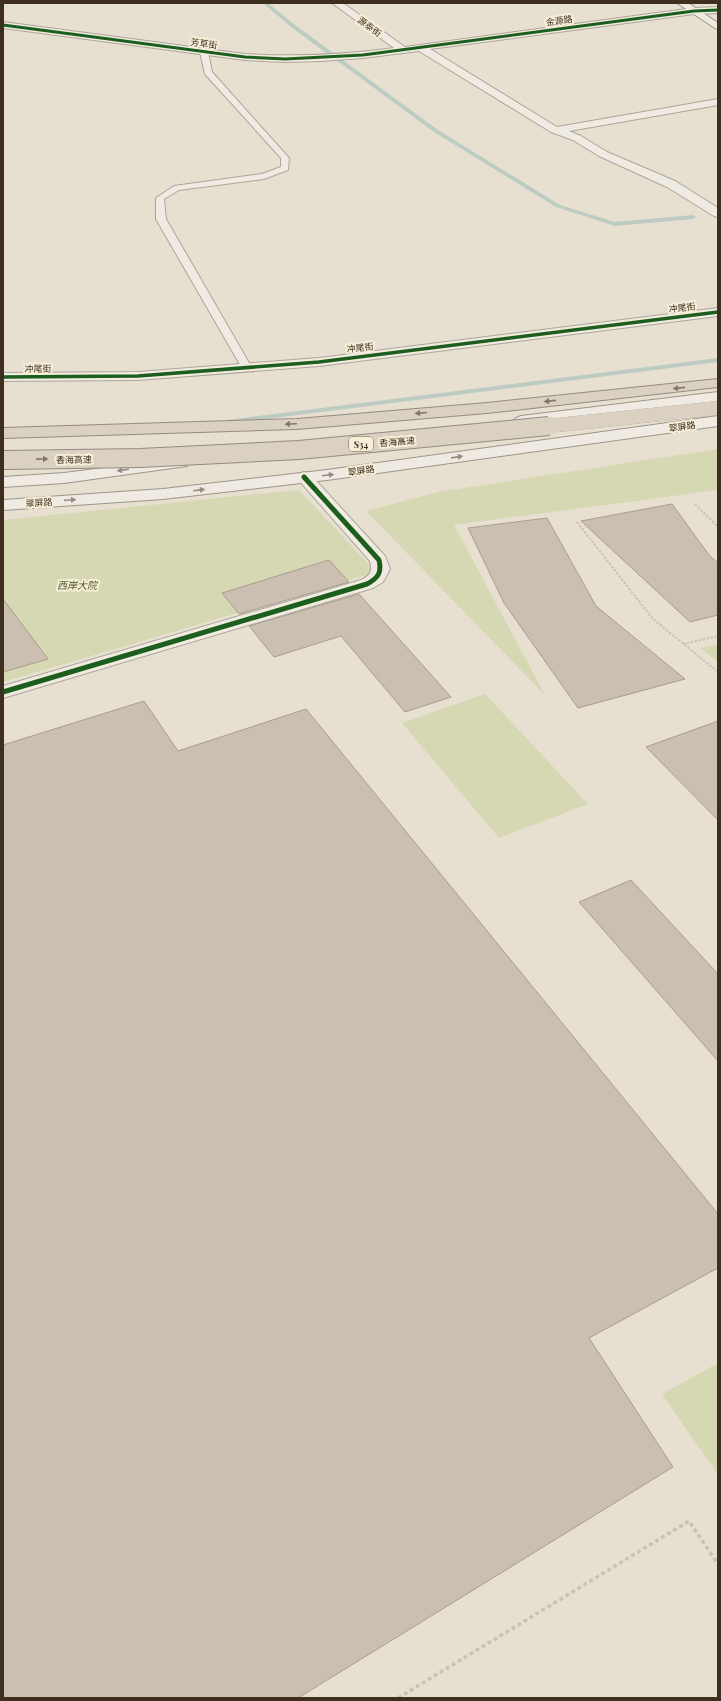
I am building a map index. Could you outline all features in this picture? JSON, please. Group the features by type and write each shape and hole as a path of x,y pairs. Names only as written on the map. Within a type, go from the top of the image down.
{"highway":[{"path":"3,433 297,424 487,408 718,383"},
{"name":"香海高速","path":"3,460 140,458 300,450 718,408"}],"street":[{"name":"源泰街","path":"337,3 403,50"},
{"path":"682,3 718,27"},
{"name":"金源路","path":"403,50 694,10 718,10"},
{"name":"芳草街","path":"3,25 245,57 285,59 326,58 403,50"},
{"path":"420,48 555,130 577,138 604,154 671,184 718,213"},
{"path":"555,130 718,102"},
{"name":"冲尾街","path":"3,377 138,376 327,361 718,312"},
{"path":"3,482 64,478 337,442 718,397"},
{"name":"翠屏路","path":"3,505 163,494 304,477 718,421"},
{"path":"3,692 367,584 376,578 381,569 379,560 304,477"}],"lane":[{"path":"204,52 208,72 285,158 285,168 264,176 177,188 160,198 161,219 247,368"}],"path":[{"path":"695,504 718,527"},
{"path":"578,522 652,619 718,672"},
{"path":"683,644 718,636"},
{"path":"398,1698 689,1521 718,1564"}],"green space":[{"path":"718,449 718,490 454,525 545,695 366,511 438,492"},
{"name":"西岸大院","path":"299,490 376,572 3,682 3,520"},
{"path":"718,644 718,662 700,648"},
{"path":"485,694 588,804 499,838 402,723"},
{"path":"718,1363 718,1475 662,1394"}],"building":[{"path":"672,504 709,555 718,563 718,615 690,622 581,521"},
{"path":"547,518 596,606 685,679 578,708 504,603 468,528"},
{"path":"329,560 349,582 239,614 222,593"},
{"path":"359,594 451,697 405,712 341,636 274,657 249,626"},
{"path":"3,599 48,659 3,672"},
{"path":"144,701 178,751 306,709 718,1214 718,1268 589,1338 673,1467 298,1698 3,1698 3,745"},
{"path":"718,721 718,820 646,747"},
{"path":"631,880 718,974 718,1061 579,902"}],"waterway":[{"path":"265,3 293,26 436,131 558,206 615,224 693,217"},
{"path":"226,422 718,360"}],"cycle path":[{"path":"3,25 245,57 285,59 363,55 694,11 718,10"},
{"path":"3,377 138,376 319,362 718,312"},
{"path":"3,692 367,584 377,578 381,569 379,560 304,477"}]}
